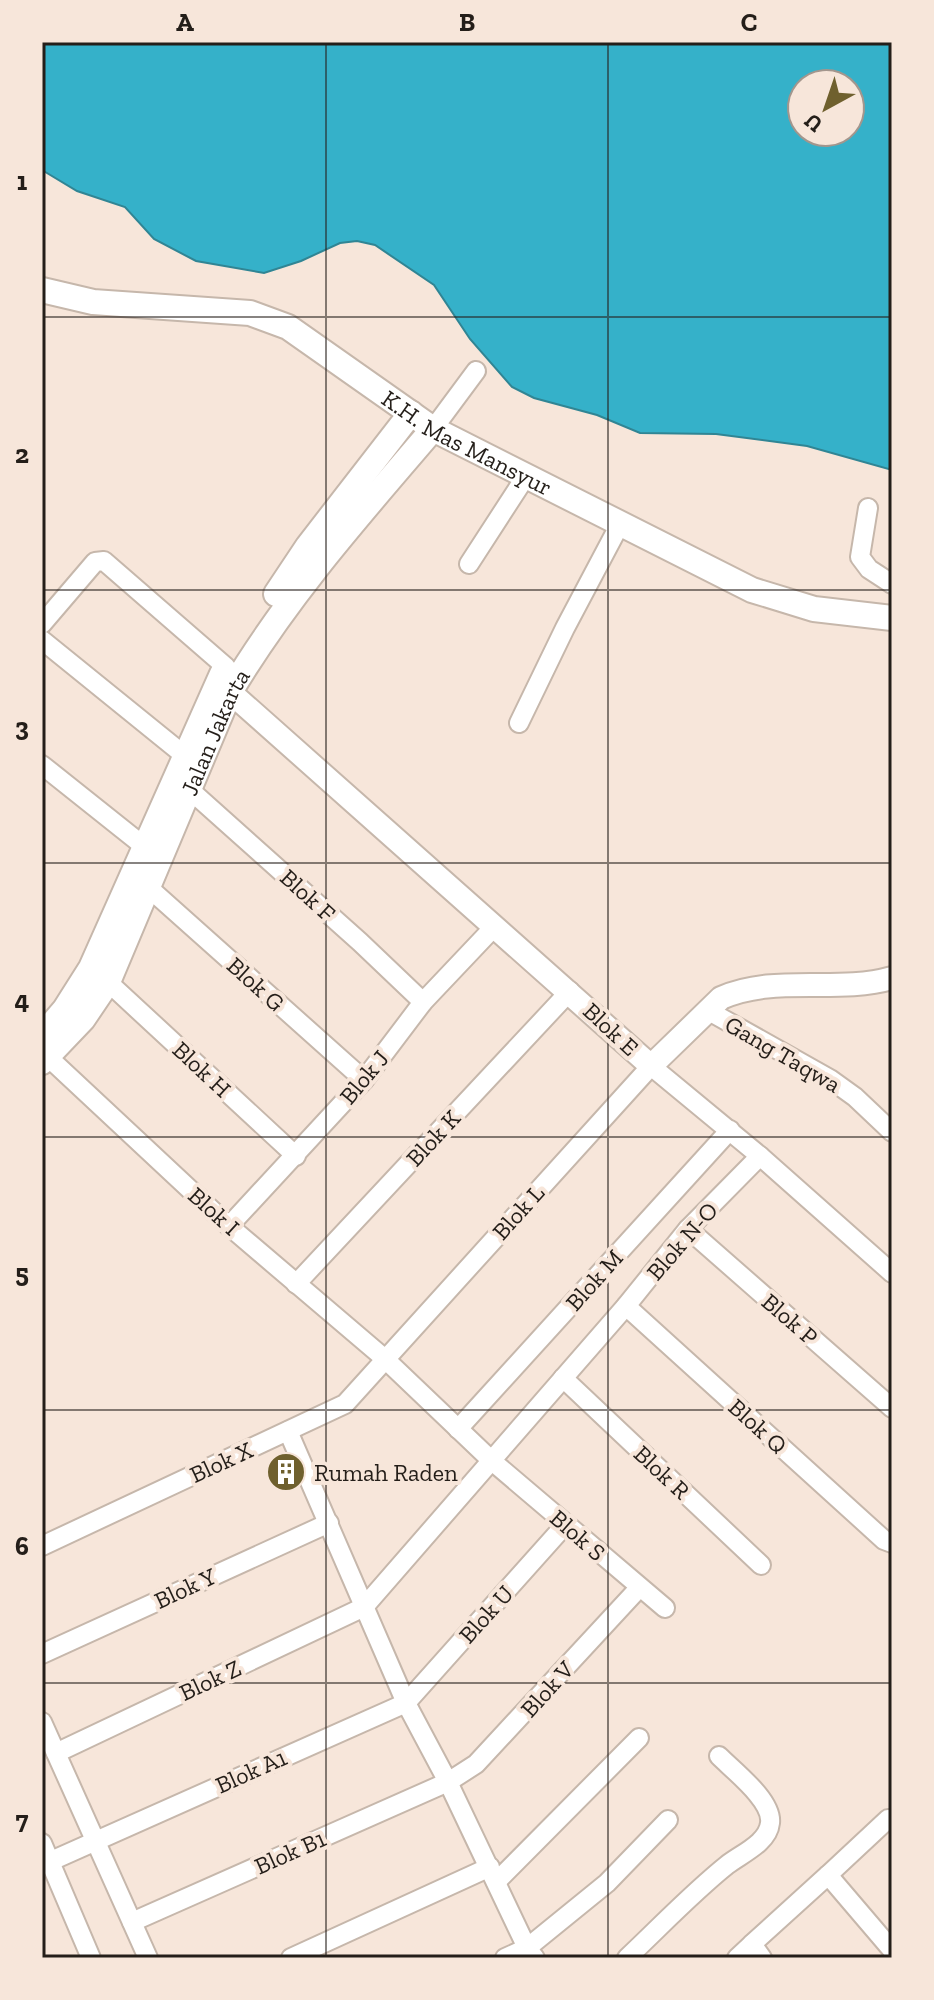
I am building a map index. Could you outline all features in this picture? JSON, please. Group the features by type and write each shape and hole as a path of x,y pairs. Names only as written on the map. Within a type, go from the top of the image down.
{"main road":[{"name":"K.H. Mas Mansyur","path":"42,290 93,302 185,307 266,317 288,327 433,429 752,590 839,613 892,618"},
{"name":"Jalan Jakarta","path":"44,1052 83,1019 108,982 149,888 152,853 184,755 224,681 308,546 411,413"},
{"name":"Jalan Jakarta","path":"44,1052 65,1009 190,790 224,681 260,643 318,564 433,429"}],"street":[{"path":"433,429 476,371"},
{"path":"469,564 526,476"},
{"path":"868,508 860,557 869,569 892,584"},
{"path":"519,723 620,524"},
{"path":"42,624 95,562 104,561 224,681"},
{"path":"42,640 184,755"},
{"name":"Blok E","path":"224,681 651,1066 746,1144"},
{"path":"42,765 152,853"},
{"name":"Blok F","path":"190,790 423,1002"},
{"name":"Blok G","path":"149,888 364,1080"},
{"name":"Blok J","path":"229,1226 364,1080 423,1002 495,926"},
{"path":"651,1066 721,998 752,988 855,984 892,978"},
{"name":"Blok H","path":"108,982 296,1156"},
{"name":"Blok K","path":"296,1284 570,991"},
{"name":"Gang Taqwa","path":"707,1010 812,1067 855,1097 892,1132"},
{"name":"Blok I","path":"44,1052 229,1226 384,1358"},
{"name":"Blok L","path":"384,1358 651,1066"},
{"path":"746,1144 892,1273"},
{"name":"Blok N-O","path":"364,1607 488,1457 626,1306 688,1229 746,1144"},
{"name":"Blok M","path":"462,1433 746,1144"},
{"name":"Blok P","path":"688,1229 892,1408"},
{"name":"Blok Q","path":"626,1306 884,1540 892,1543"},
{"path":"384,1358 488,1457"},
{"name":"Blok X","path":"42,1546 345,1404 384,1358"},
{"name":"Blok R","path":"563,1378 761,1565"},
{"path":"288,1431 406,1703 531,1953"},
{"name":"Blok S","path":"488,1457 665,1608"},
{"name":"Blok Y","path":"42,1654 329,1523"},
{"name":"Blok U","path":"406,1703 565,1525"},
{"name":"Blok V","path":"448,1782 476,1764 501,1740 639,1588"},
{"name":"Blok Z","path":"56,1753 364,1607"},
{"name":"Blok A1","path":"46,1863 406,1703"},
{"path":"42,1722 56,1753 82,1846 132,1922 148,1958"},
{"path":"291,1958 493,1875 639,1738"},
{"path":"627,1958 728,1864 761,1840 770,1825 769,1810 761,1799 719,1756"},
{"name":"Blok B1","path":"132,1922 448,1782"},
{"path":"737,1958 757,1951 828,1875 888,1819"},
{"path":"505,1958 531,1953 607,1883 668,1820"},
{"path":"42,1843 46,1863 91,1958"},
{"path":"828,1875 892,1950"}],"water":[{"path":"42,42 892,42 892,470 807,446 716,434 640,433 597,415 534,398 512,387 470,339 434,285 375,245 357,241 340,243 301,261 264,273 196,261 154,239 125,207 77,191 42,170"}],"place":[{"name":"Rumah Raden","path":"286,1472"}]}
